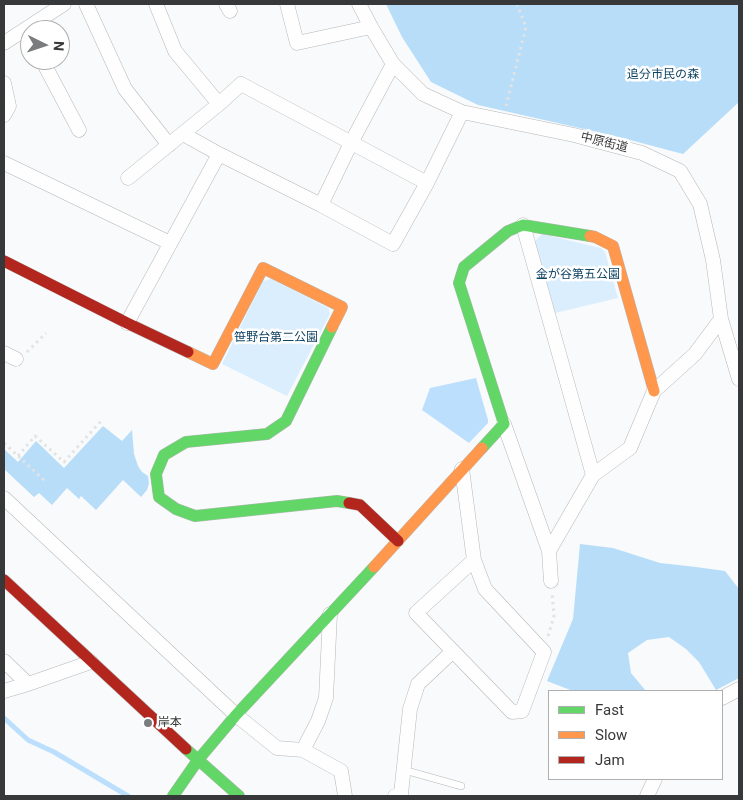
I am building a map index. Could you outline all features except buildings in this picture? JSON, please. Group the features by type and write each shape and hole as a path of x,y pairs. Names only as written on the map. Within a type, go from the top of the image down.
{"street":[{"path":"44,20 64,4"},
{"path":"86,4 126,89 169,145"},
{"path":"156,4 175,52 219,104"},
{"path":"287,4 297,43 371,27"},
{"name":"中原街道","path":"359,4 393,64 423,94 462,112 642,152 680,171 700,204 713,260 721,319 739,379"},
{"path":"5,38 20,35"},
{"path":"321,205 393,64"},
{"path":"47,70 79,130"},
{"path":"4,83 9,106 4,115"},
{"path":"128,178 242,84 427,183"},
{"path":"183,134 393,244 427,183 462,112"},
{"path":"126,323 219,154"},
{"path":"4,163 170,243"},
{"path":"551,581 550,551 504,424 460,282 464,268 508,230 523,226 595,237 612,246 654,391"},
{"path":"523,226 593,474"},
{"path":"4,261 126,323 213,364 263,268 342,307 286,421 267,434 186,442 164,455 156,474 159,497 176,510 195,516 337,501 360,505 398,542"},
{"path":"550,551 593,474 630,448 654,391 695,354 721,319"},
{"path":"173,796 198,760 236,715 398,542 504,424"},
{"path":"462,470 474,560 485,589 544,652 522,711 512,712 416,613 474,560"},
{"path":"4,498 236,715 277,748 302,750 341,771 345,796"},
{"path":"4,580 239,796"},
{"path":"302,750 318,721 326,698 330,614"},
{"path":"395,796 401,794 410,709 418,684 453,651"},
{"path":"4,661 28,684"},
{"path":"4,691 91,662"},
{"path":"723,697 739,689"},
{"path":"647,796 655,780"}],"lane":[{"path":"404,770 461,786"}],"path":[{"path":"502,120 526,27 517,4"},
{"path":"15,355 46,333"},
{"path":"18,456 35,436 64,462 101,421"},
{"path":"4,443 45,482"},
{"path":"544,652 554,616 551,581"}],"green space":[{"name":"追分市民の森","path":"386,4 739,4 739,102 683,154 615,136 478,105 431,82 402,37"},
{"name":"金が谷第五公園","path":"542,234 601,248 605,252 618,298 555,313 535,241"},
{"name":"笹野台第二公園","path":"271,279 328,308 330,314 287,396 222,364 263,281"},
{"path":"103,426 122,441 132,430 134,454 138,466 148,476 149,483 147,490 141,497 123,480 96,510 81,496 79,499 67,488 52,505 39,493 34,497 4,469 4,449 18,462 36,441 64,468"},
{"path":"580,544 613,548 660,563 725,571 739,589 739,678 716,690 699,662 686,649 669,637 647,640 628,653 631,673 645,690 570,690 547,681 573,619"}],"shaded area":[{"path":"476,378 488,423 469,443 422,410 430,388"}],"waterway":[{"path":"4,718 28,740 54,752 128,796"}],"traffic: fast":[{"path":"482,448 504,424 459,283 464,267 508,231 523,225 590,236"},
{"path":"332,327 286,421 267,434 186,442 164,455 156,474 159,497 176,509 195,516 337,501 349,503"},
{"path":"173,796 198,760 236,715 374,567"},
{"path":"186,749 239,796"}],"traffic: slow":[{"path":"590,236 613,246 654,391"},
{"path":"188,352 213,364 263,268 342,307 332,327"},
{"path":"374,567 482,448"}],"traffic: jam":[{"path":"4,261 188,352"},
{"path":"349,503 360,505 398,541"},
{"path":"4,580 186,749"}],"place":[{"name":"岸本","path":"148,723"}]}
